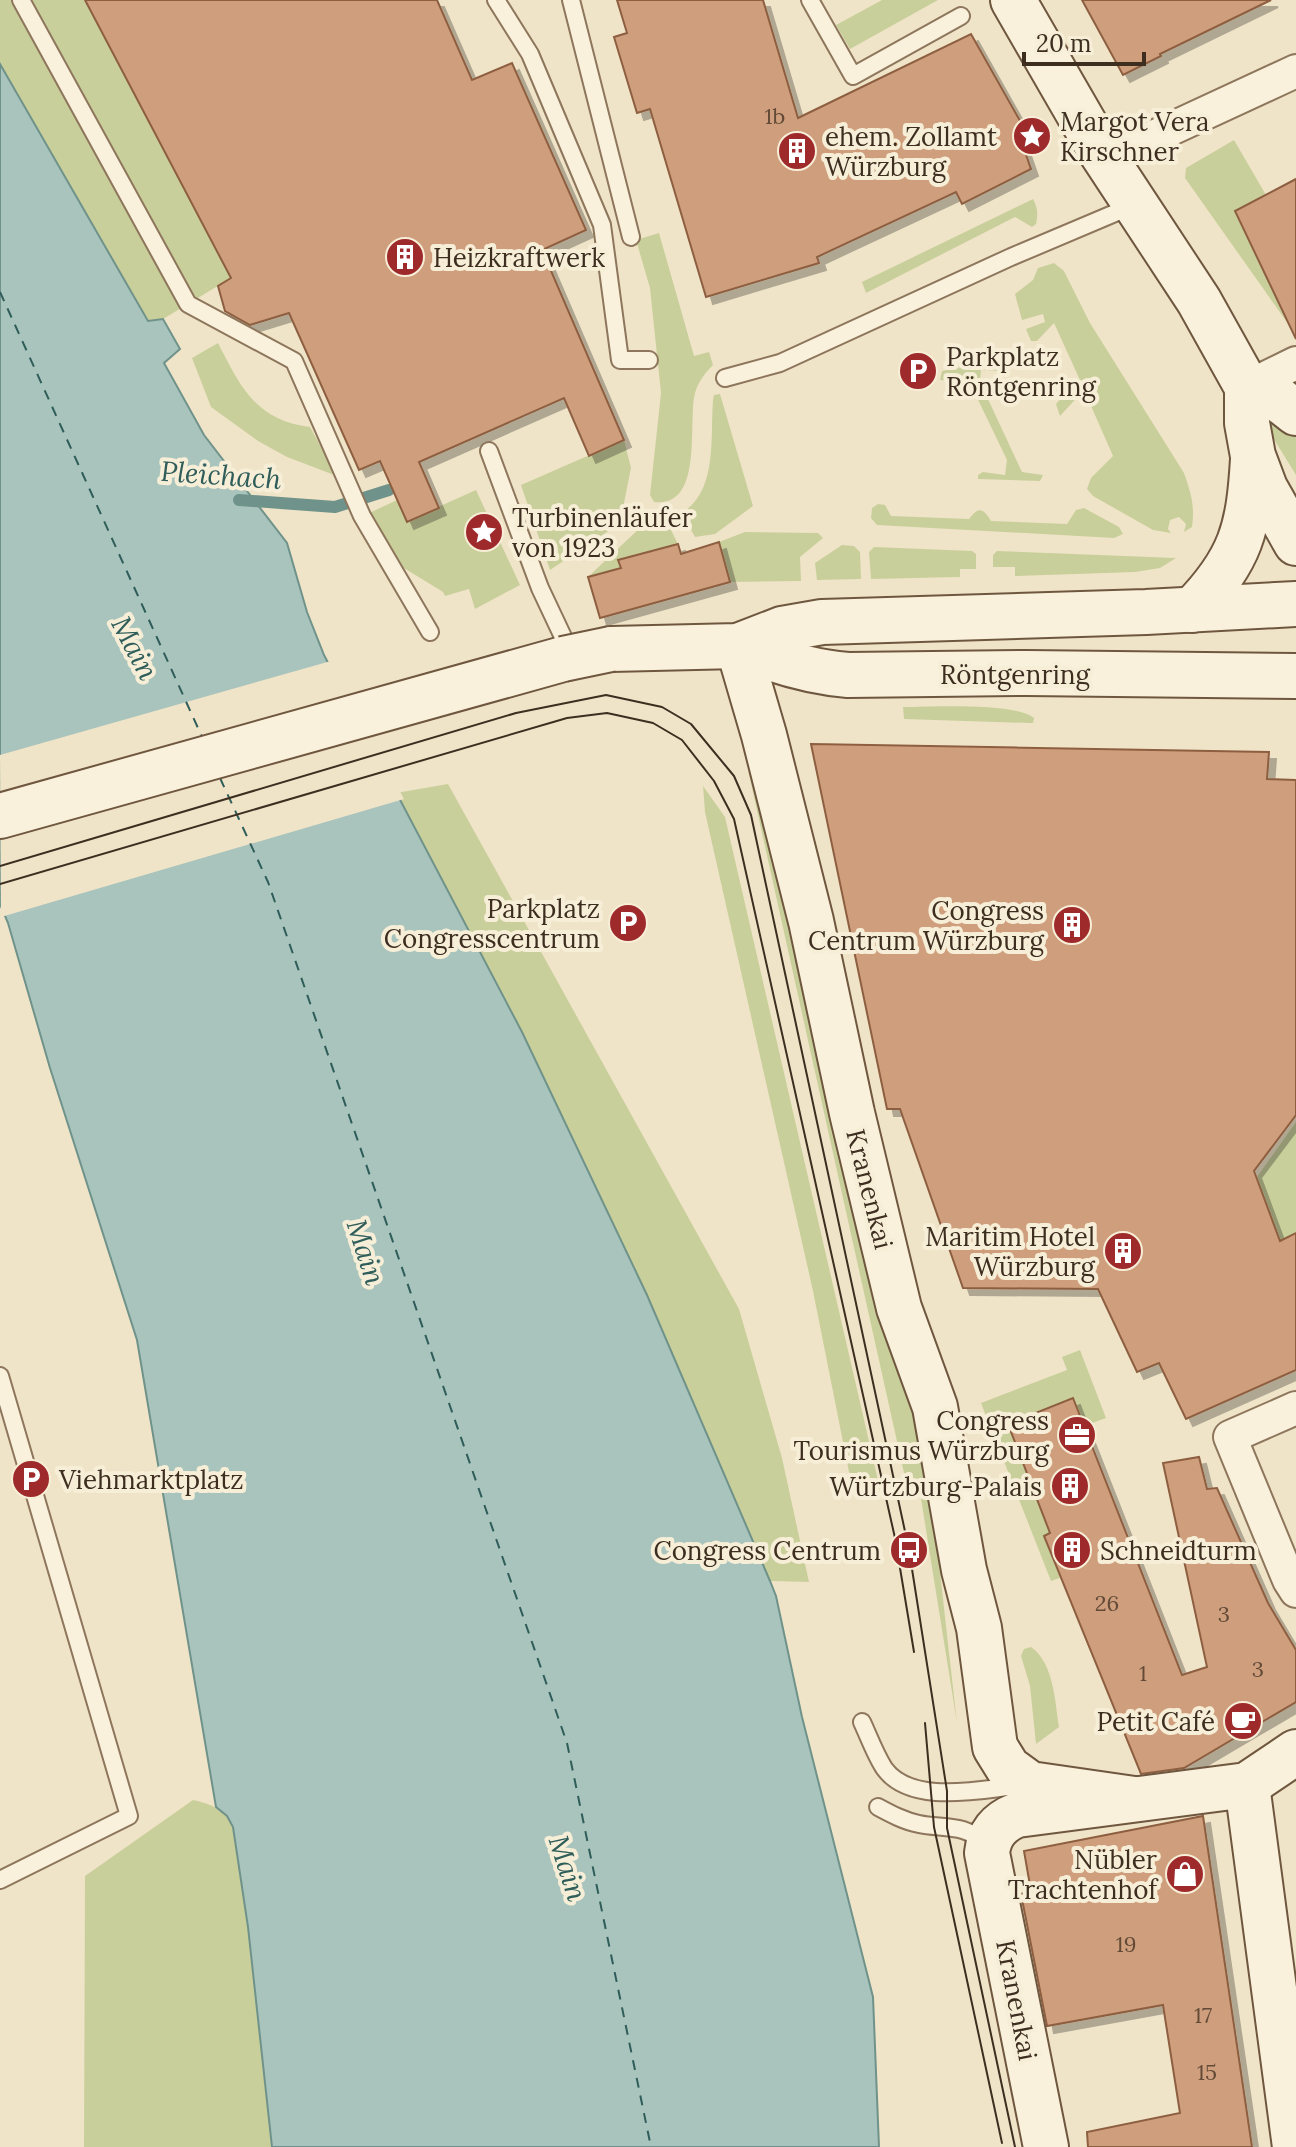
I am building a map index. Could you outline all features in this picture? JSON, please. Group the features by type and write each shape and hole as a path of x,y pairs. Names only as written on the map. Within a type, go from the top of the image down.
{"main road":[{"path":"1013,0 1106,159 1199,301 1247,387 1247,423 1253,456 1265,488 1296,543"},
{"path":"1247,387 1273,395 1296,413"},
{"path":"1192,610 1217,584 1236,553 1251,495 1253,456"},
{"name":"Röntgenring","path":"0,816 563,659 595,660 738,646 782,629 822,622 1296,604"},
{"name":"Röntgenring","path":"738,646 782,664 848,675 1296,676"},
{"name":"Kranenkai","path":"738,646 811,921 852,1113 899,1308 935,1407 964,1570 979,1628 991,1732 1003,1762 1013,1775 1030,1784"},
{"path":"987,1853 993,1831 1017,1815 1247,1785 1296,1752"},
{"path":"1030,1784 1134,1799"},
{"path":"1247,1785 1294,2131"},
{"name":"Kranenkai","path":"987,1853 1046,2147"}],"street":[{"path":"1106,159 1296,71"},
{"path":"1247,387 1296,363"},
{"path":"1296,1408 1230,1437 1296,1591"}],"lane":[{"path":"21,0 188,304 294,361 362,516 402,579 430,632"},
{"path":"496,0 530,54 602,225 620,360 649,360"},
{"path":"571,0 631,237"},
{"path":"810,0 853,76 961,16"},
{"path":"725,378 780,363 1011,257 1136,205"},
{"path":"489,451 540,588 595,660"},
{"path":"0,1376 129,1816 0,1880"},
{"path":"862,1722 885,1769 895,1780 911,1788 947,1791 1030,1784"},
{"path":"878,1807 918,1824 963,1829 979,1838 987,1853"}],"green space":[{"path":"0,0 85,0 231,278 163,319 149,322 0,64"},
{"path":"882,0 938,0 850,49 836,25"},
{"path":"1234,140 1266,195 1235,211 1291,328 1185,178 1186,168"},
{"path":"1033,199 1037,214 1036,224 1032,227 1015,217 866,293 862,282"},
{"path":"659,233 694,356 709,352 713,365 700,380 695,393 692,446 686,480 680,493 669,501 654,502 650,495 661,393 650,288 636,240"},
{"path":"1054,263 1064,271 1090,323 1184,473 1193,513 1192,527 1184,532 1186,524 1179,517 1170,520 1168,529 1171,533 1153,530 1093,496 1087,489 1091,478 1113,456 1084,390 1060,416 1056,404 1079,378 1054,323 1037,341 1031,341 1026,329 1045,322 1043,314 1022,320 1015,294 1033,280 1038,268"},
{"path":"218,343 234,374 252,399 276,417 310,427 337,476 287,457 258,441 211,407 192,358"},
{"path":"996,360 1010,364 1006,371 981,370 980,382 1022,472 1043,475 1040,481 978,479 983,472 1005,475 1007,460 970,383 940,380 942,371"},
{"path":"720,394 753,506 715,534 695,537 682,513 694,503 707,477 713,400 714,395"},
{"path":"1270,400 1296,437 1296,475 1259,415"},
{"path":"624,440 631,468 624,503 613,528 550,570 521,485"},
{"path":"476,490 520,585 475,609 469,589 445,596 404,568 367,514 397,500 407,521"},
{"path":"878,504 885,505 891,516 969,519 980,510 991,521 1067,524 1076,510 1084,508 1119,527 1123,534 1114,538 877,525 871,518 872,508"},
{"path":"666,520 678,544 619,560 621,568 588,577 642,526"},
{"path":"745,532 818,533 823,538 800,557 801,581 730,582 719,542"},
{"path":"842,545 854,546 860,552 861,579 817,580 815,563"},
{"path":"874,547 972,551 976,554 976,569 960,569 960,577 871,579 869,552"},
{"path":"997,551 1176,558 1160,568 1135,572 1015,576 1015,567 993,567 993,555"},
{"path":"903,707 991,707 1034,718 1033,723 904,719"},
{"path":"748,770 772,812 777,828 888,1342 923,1422 957,1723 918,1480 906,1482"},
{"path":"448,784 739,1309 782,1458 809,1582 770,1581 647,1295 522,1032 396,793"},
{"path":"703,786 725,817 880,1489 859,1492 849,1472 813,1291 705,812"},
{"path":"1296,1122 1296,1233 1280,1241 1257,1177"},
{"path":"1080,1350 1106,1418 1084,1426 1073,1398 1050,1533 1044,1537 1060,1578 1051,1581 981,1403 1067,1370 1062,1357"},
{"path":"1031,1647 1039,1654 1049,1673 1059,1727 1036,1744 1030,1686 1021,1656 1024,1649"},
{"path":"193,1800 216,1808 233,1826 248,1927 272,2147 84,2147 85,1876"}],"water":[{"name":"Main","path":"0,64 148,321 163,319 180,349 164,363 204,435 287,543 307,612 324,655 522,1032 647,1295 770,1581 873,1997 879,2147 272,2147 248,1927 233,1827 227,1816 216,1807 137,1340 0,904"}],"pier":[{"path":"331,661 404,799 1,917 0,755"}],"building":[{"name":"Heizkraftwerk","path":"85,0 437,0 472,80 512,63 586,230 542,250 624,440 589,456 564,398 419,462 439,508 407,522 380,461 359,470 289,313 250,325 225,311 218,286 231,278"},
{"name":"ehem. Zollamt Würzburg","path":"617,0 763,0 798,118 971,34 1032,142 1023,146 1031,169 962,204 956,192 817,257 819,263 706,297 650,109 637,113 614,37 627,33"},
{"path":"1082,0 1271,0 1123,75"},
{"path":"1296,179 1296,339 1235,211"},
{"path":"719,542 730,582 600,618 588,577 621,568 618,560 678,544 681,554"},
{"name":"Congress Centrum Würzburg","path":"811,744 1269,752 1267,779 1296,780 1296,1115 1254,1171 1280,1241 1296,1233 1296,1370 1186,1419 1159,1363 1137,1372 1098,1289 963,1288 900,1109 887,1109"},
{"path":"1073,1398 1182,1675 1207,1667 1163,1463 1199,1457 1207,1489 1217,1488 1268,1603 1296,1650 1296,1702 1184,1768 1141,1774 1044,1536 1050,1533 1008,1424"},
{"path":"1203,1816 1252,2147 1088,2147 1087,2132 1180,2113 1163,2005 1047,2026 1021,1894 1031,1891 1024,1851"}],"waterway":[{"name":"Pleichach","path":"239,500 335,507 389,490"}],"ferry route":[{"path":"0,292 203,739"},
{"path":"220,778 268,882 567,1743 651,2147"}],"tram line":[{"path":"0,866 516,713 606,695 662,707 691,724 734,776 751,815 909,1550 947,1791 947,1828 1015,2147"},
{"path":"0,884 567,718 607,713 653,723 682,740 714,781 734,819 895,1538 914,1652"},
{"path":"925,1723 934,1827 1002,2143"}],"place":[{"name":"Margot Vera Kirschner","path":"1032,136"},
{"name":"ehem. Zollamt Würzburg","path":"797,151"},
{"name":"Heizkraftwerk","path":"405,257"},
{"name":"Parkplatz Röntgenring","path":"918,371"},
{"name":"Turbinenläufer von 1923","path":"484,532"},
{"name":"Parkplatz Congresscentrum","path":"628,923"},
{"name":"Congress Centrum Würzburg","path":"1072,925"},
{"name":"Maritim Hotel Würzburg","path":"1123,1251"},
{"name":"Congress Tourismus Würzburg","path":"1077,1435"},
{"name":"Viehmarktplatz","path":"31,1479"},
{"name":"Würtzburg-Palais","path":"1070,1486"},
{"name":"Congress Centrum","path":"909,1550"},
{"name":"Schneidturm","path":"1072,1550"},
{"name":"Petit Café","path":"1243,1721"},
{"name":"Nübler Trachtenhof","path":"1185,1874"}]}
